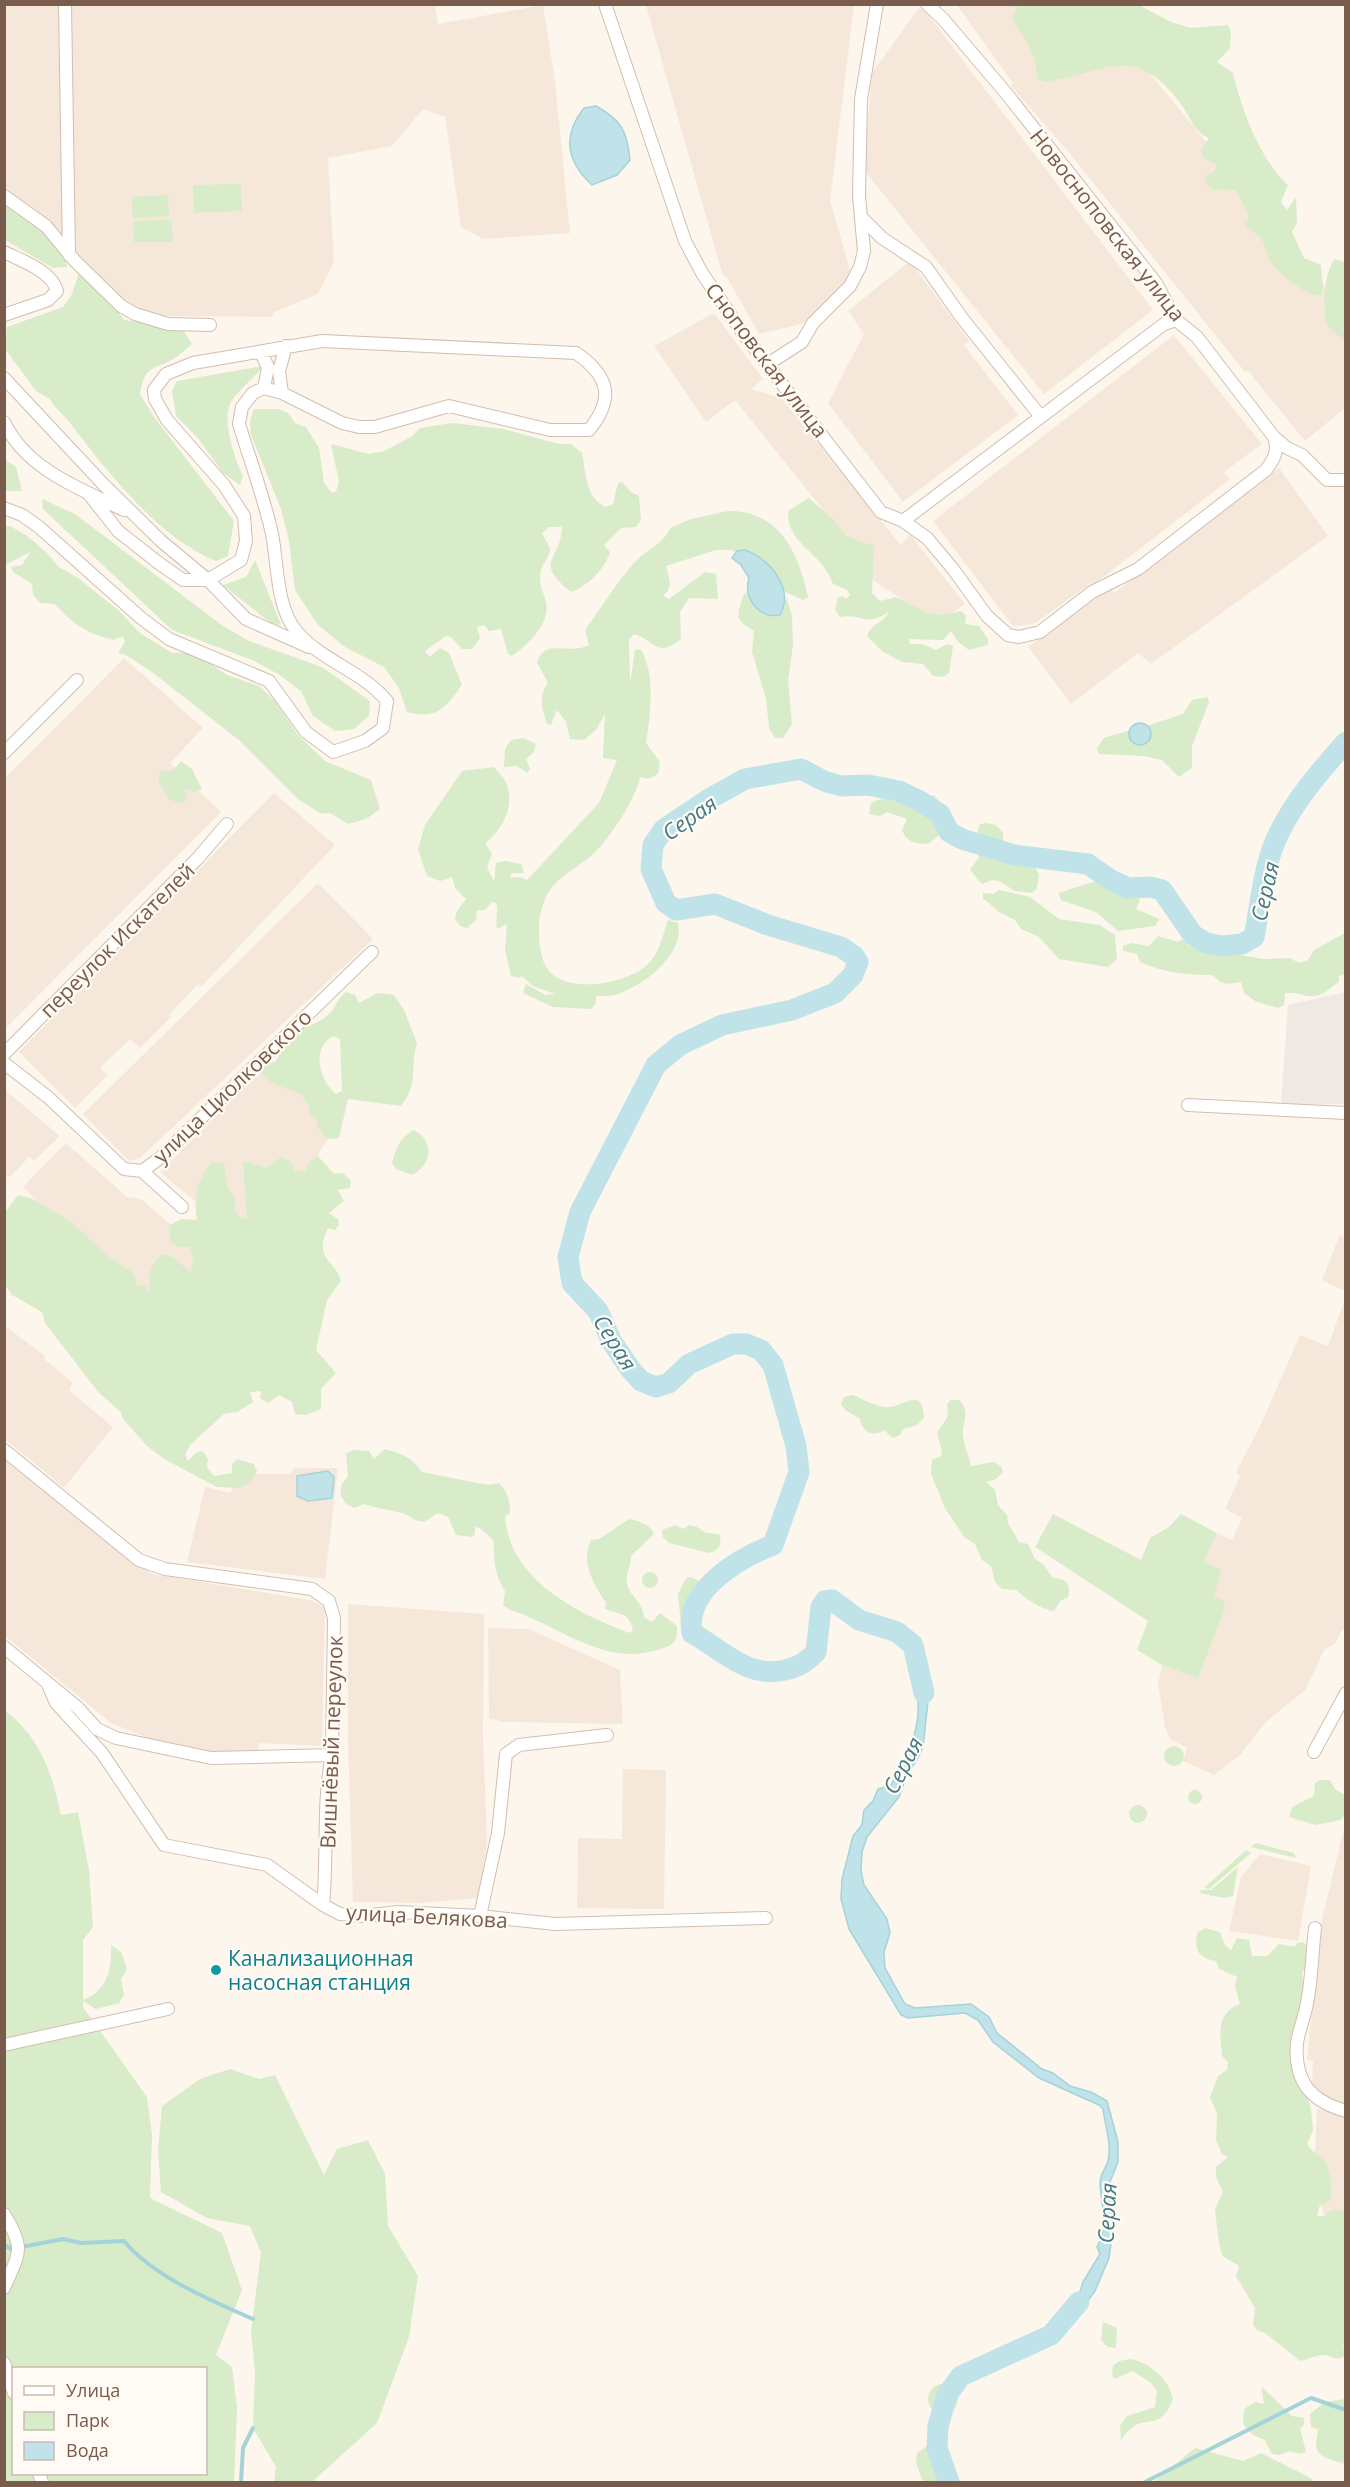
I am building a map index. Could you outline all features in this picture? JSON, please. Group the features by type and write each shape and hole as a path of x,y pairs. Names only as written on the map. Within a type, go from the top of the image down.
{"street":[{"path":"65,4 69,255"},
{"name":"Сноповская улица","path":"604,4 685,240 708,282 881,512 903,521 927,538 987,616 1008,635 1019,637 1040,632 1092,592 1138,569 1266,470 1275,457 1277,445 1274,437"},
{"path":"768,364 802,342 813,323 850,286 860,267 864,251 863,219 859,196 861,99 877,4"},
{"name":"Новосноповская улица","path":"927,4 943,19 1020,111 1156,283 1176,320 1197,337 1274,437 1287,448 1302,455 1327,480 1346,480"},
{"path":"4,196 46,226 69,255 121,306 135,314 168,324 210,325"},
{"path":"863,219 882,238 926,267 962,318 1041,417"},
{"path":"4,252 45,274 55,284 57,291 48,300 4,315"},
{"path":"903,521 1164,324 1176,320"},
{"path":"88,493 118,531 175,575 183,580 208,580 241,560 246,541 244,516 224,485 167,420 155,399 154,390 166,374 193,363 322,341 576,354 594,366 605,384 602,414 589,430 581,431 550,430 449,406 375,427 359,427 342,423 282,393 264,388 254,393 242,407 239,424 271,533 284,605 294,629 313,648"},
{"path":"282,393 279,371 286,346"},
{"path":"261,353 268,367 264,388"},
{"path":"4,378 72,453 134,514 208,580 246,619 313,648 358,674 376,688 387,701 383,728 365,741 333,752 306,732 269,681 170,639 141,618 39,527 22,515 4,508"},
{"path":"4,422 19,448 69,484 134,514"},
{"path":"4,753 77,680"},
{"name":"переулок Искателей","path":"4,1054 198,858 227,824"},
{"name":"улица Циолковского","path":"4,1063 49,1098 124,1169 142,1171 160,1158 372,952"},
{"path":"1188,1105 1346,1113"},
{"path":"142,1171 182,1207"},
{"name":"Вишнёвый переулок","path":"4,1450 140,1560 165,1569 312,1589 329,1601 334,1618 332,1755 328,1774 327,1864 323,1905"},
{"path":"4,1647 47,1682 98,1729 116,1738 211,1758 332,1755"},
{"name":"улица Белякова","path":"47,1682 56,1703 102,1753 164,1845 267,1865 323,1905 340,1914 398,1912 480,1916 555,1924 766,1918"},
{"path":"1314,1752 1346,1692"},
{"path":"480,1916 498,1833 506,1754 519,1745 607,1735"},
{"path":"1315,1929 1308,2003 1297,2042 1298,2059 1302,2080 1310,2094 1330,2106 1346,2111"},
{"path":"4,2045 168,2008"},
{"path":"4,2214 17,2238 19,2252 17,2265 8,2272 4,2288"},
{"path":"4,2363 12,2387"}],"shaded area":[{"path":"4,5 444,5 435,7 438,24 543,5 555,81 570,233 483,239 461,227 445,117 423,109 392,146 328,158 334,262 318,294 274,312 271,317 164,316 122,307 106,282 80,263 58,229 5,190"},
{"path":"646,5 854,5 830,201 853,280 802,324 759,334 726,276 723,276"},
{"path":"957,5 1078,5 1135,55 1345,312 1345,408 1305,441 1248,371 1245,372 1067,150 1011,86 1013,83"},
{"path":"918,9 924,9 1153,310 1044,394 864,170 872,73"},
{"path":"910,261 969,341 964,345 1018,415 903,502 828,403 864,334 848,311"},
{"path":"714,313 763,379 751,389 781,398 901,545 910,534 965,604 938,623 862,573 868,566 735,400 706,422 654,346"},
{"path":"1174,335 1262,444 1224,472 1230,479 1093,585 1091,583 1034,624 1013,626 933,521"},
{"path":"1279,468 1328,536 1151,664 1138,653 1071,704 1028,647 1110,587 1114,593"},
{"path":"124,658 203,728 170,763 221,812 5,1029 5,778"},
{"path":"274,793 335,845 201,987 198,984 169,1015 171,1017 140,1048 130,1039 100,1068 107,1075 75,1108 19,1052"},
{"path":"318,883 373,939 139,1159 129,1161 83,1114"},
{"path":"1345,992 1345,1104 1281,1104 1288,1005"},
{"path":"263,1069 338,1122 292,1197 248,1245 160,1172"},
{"path":"5,1090 60,1136 34,1161 29,1157 10,1177 5,1175"},
{"path":"66,1143 127,1197 141,1199 178,1231 218,1256 157,1319 23,1187"},
{"path":"1340,1234 1345,1237 1345,1291 1322,1280"},
{"path":"1345,1299 1345,1629 1342,1630 1335,1644 1324,1650 1306,1689 1266,1722 1240,1755 1214,1775 1183,1761 1187,1748 1170,1739 1165,1727 1158,1684 1162,1665 1198,1677 1214,1597 1204,1561 1217,1533 1232,1540 1242,1518 1225,1509 1240,1476 1236,1472 1261,1424 1300,1335 1328,1346"},
{"path":"4,1325 45,1356 44,1359 73,1383 69,1390 113,1427 64,1488 5,1439"},
{"path":"4,1459 152,1574 310,1600 325,1607 322,1746 259,1743 258,1750 216,1752 152,1740 111,1723 5,1636"},
{"path":"294,1468 338,1468 325,1579 187,1562 205,1487 231,1493 233,1474 290,1474"},
{"path":"348,1604 484,1614 483,1737 487,1843 479,1898 420,1903 353,1902 348,1739"},
{"path":"488,1628 529,1629 620,1670 623,1724 503,1722 489,1718"},
{"path":"623,1769 666,1770 664,1909 577,1908 578,1838 622,1839"},
{"path":"1345,1824 1345,2105 1334,2105 1312,2088 1313,2061 1307,2059 1321,1924"},
{"path":"1260,1854 1311,1866 1298,1941 1229,1931 1241,1877"},
{"path":"1317,2109 1345,2115 1345,2227 1326,2222 1314,2178"}],"green space":[{"path":"1004,5 1139,5 1171,22 1191,28 1228,25 1231,32 1230,48 1217,62 1233,73 1241,103 1260,148 1288,185 1281,202 1287,210 1296,197 1297,223 1292,232 1304,258 1321,265 1323,289 1321,295 1301,289 1272,264 1260,237 1244,222 1249,219 1249,214 1235,190 1211,189 1206,183 1205,176 1214,172 1216,165 1202,156 1201,150 1209,138 1199,132 1181,104 1164,85 1148,73 1134,67 1119,66 1045,82 1038,79 1034,57 1013,21 1012,15 1018,8"},
{"path":"241,184 242,211 194,213 193,185"},
{"path":"168,195 169,216 133,218 131,197"},
{"path":"10,202 23,208 24,218 35,222 63,246 67,267 53,268 5,240 5,207"},
{"path":"171,220 173,242 134,242 133,221"},
{"path":"1334,259 1345,262 1345,342 1326,324 1325,291"},
{"path":"80,270 107,296 124,320 181,327 192,344 176,357 150,370 144,378 140,394 154,417 234,521 228,556 216,561 195,550 154,520 117,482 50,399 36,391 5,349 7,327 63,307 71,296"},
{"path":"263,366 234,397 228,409 230,439 243,476 240,485 223,473 198,438 176,416 172,391 177,381"},
{"path":"254,409 278,409 288,413 295,423 306,427 319,448 324,483 332,493 336,491 339,482 331,444 369,454 384,451 411,437 420,428 453,423 503,429 559,444 571,444 582,453 590,491 599,503 606,507 613,504 618,483 622,482 631,492 639,496 641,520 636,527 621,528 604,545 610,552 600,571 571,592 559,581 551,567 562,527 549,527 542,533 550,548 541,570 540,580 547,610 536,633 512,656 508,654 501,629 489,631 484,625 477,627 480,638 472,649 462,649 451,637 446,636 425,651 430,657 440,648 449,653 462,685 445,706 433,713 407,712 399,688 384,667 345,647 318,625 295,590 289,541 281,509 251,435 250,420"},
{"path":"4,455 7,461 16,467 22,491 5,491"},
{"path":"809,498 835,521 846,536 874,546 872,593 880,601 896,597 925,612 942,615 961,611 966,616 965,624 979,626 988,639 988,645 969,650 958,642 951,631 943,640 909,639 910,644 922,644 936,650 947,644 953,646 949,673 943,677 933,676 923,664 903,662 883,652 867,636 889,612 868,620 848,616 840,617 835,610 838,598 842,596 846,599 850,595 847,590 833,584 821,563 799,541 789,523 788,511"},
{"path":"42,499 75,514 223,626 249,641 322,667 370,701 369,716 354,729 335,731 313,716 301,691 278,674 252,660 172,630 43,509"},
{"path":"728,511 746,513 774,526 792,550 808,597 803,600 781,590 757,559 731,550 716,550 666,566 670,586 663,596 669,599 705,572 716,574 718,599 689,598 680,612 681,639 673,645 661,648 634,634 629,640 630,684 635,649 641,650 649,671 651,695 646,743 660,762 658,774 649,779 640,777 628,807 606,839 593,854 563,877 548,893 539,921 539,942 543,960 550,972 561,979 590,984 623,978 647,965 658,950 668,920 678,923 678,935 669,957 660,968 626,991 615,995 596,996 596,1003 591,1009 553,1007 523,993 526,984 545,995 555,994 533,986 522,976 519,978 511,976 505,950 507,924 497,929 496,903 492,902 485,910 477,910 476,920 467,928 460,926 455,919 457,911 466,899 455,888 452,877 440,881 427,876 418,849 425,825 462,771 494,767 506,783 509,800 502,825 485,843 492,854 487,867 494,881 496,863 505,861 521,864 524,873 512,873 510,878 520,877 527,880 599,803 617,760 603,758 605,714 596,730 584,740 570,739 566,722 557,710 551,725 547,724 542,708 542,698 548,683 537,663 540,655 551,649 573,649 589,645 585,630 614,588 633,564 663,539 670,528 691,519"},
{"path":"5,526 10,526 26,535 59,567 78,578 118,610 140,633 172,653 193,652 227,675 259,686 275,701 298,735 325,761 371,780 380,809 366,819 348,824 330,813 322,814 299,800 240,741 152,672 126,655 118,653 125,642 123,636 114,640 96,635 74,623 55,604 40,603 33,595 32,584 13,572 11,567 22,565 30,552 5,565"},
{"path":"255,560 281,625 272,624 223,585 246,577"},
{"path":"751,590 784,608 786,597 792,615 793,645 788,680 792,724 783,738 775,738 769,728 766,699 752,652 754,631 738,616 744,594"},
{"path":"1207,697 1209,702 1192,746 1192,768 1179,777 1162,760 1144,756 1099,754 1097,748 1104,738 1130,730 1129,732 1150,734 1147,726 1183,714 1192,700"},
{"path":"524,738 536,744 534,752 526,759 530,769 527,773 517,766 504,767 505,749 511,740"},
{"path":"181,761 192,769 202,789 195,792 184,788 187,800 181,803 170,800 158,781 160,771 172,771"},
{"path":"908,792 921,796 934,795 943,807 941,813 945,820 943,832 928,844 915,843 906,838 902,830 907,819 887,812 880,816 869,814 871,803"},
{"path":"980,824 996,825 1003,833 1003,840 1009,855 1019,860 1018,866 1034,865 1039,875 1037,888 1032,893 1015,891 999,881 992,880 982,884 970,870 979,857 975,847 982,842 976,837"},
{"path":"1105,879 1115,885 1119,893 1134,892 1140,900 1136,909 1159,919 1155,926 1118,931 1096,912 1061,900 1058,893"},
{"path":"999,890 1030,897 1059,919 1100,925 1115,935 1117,959 1108,967 1059,959 1039,937 1021,929 1015,920 999,912 983,898 983,893 994,894"},
{"path":"1345,933 1345,974 1339,976 1339,982 1324,993 1315,996 1285,993 1284,1005 1278,1008 1255,1001 1244,993 1241,982 1226,983 1219,981 1213,975 1185,974 1158,969 1140,962 1137,954 1123,951 1123,946 1131,943 1149,946 1158,936 1178,942 1182,939 1189,946 1263,959 1290,958 1299,963 1308,960 1314,950"},
{"path":"346,992 355,995 359,1003 377,993 394,995 404,1010 417,1043 412,1082 401,1106 348,1099 339,1138 327,1139 317,1126 317,1120 310,1115 304,1098 298,1093 275,1084 260,1072 265,1064 275,1062 294,1030 326,1017","holes":["333,1036 340,1039 342,1091 336,1094 325,1081 320,1056 326,1041"]},
{"path":"414,1130 425,1140 428,1153 424,1165 412,1175 396,1169 392,1163 399,1144"},
{"path":"318,1156 334,1174 343,1173 351,1181 350,1188 338,1190 344,1201 329,1213 338,1219 339,1225 335,1230 328,1228 323,1247 327,1259 341,1281 327,1300 316,1350 336,1373 321,1389 321,1409 306,1415 295,1414 292,1402 279,1395 268,1403 260,1398 261,1391 250,1392 253,1402 237,1412 224,1414 190,1445 185,1455 188,1461 197,1452 203,1451 208,1459 207,1467 214,1476 232,1473 232,1464 237,1459 254,1464 257,1471 251,1482 239,1488 217,1487 164,1459 147,1446 124,1420 120,1411 99,1393 45,1323 42,1312 12,1295 5,1285 5,1212 18,1195 33,1199 71,1222 108,1256 133,1273 137,1285 145,1285 149,1293 150,1271 163,1254 175,1258 191,1273 193,1259 190,1247 178,1247 170,1241 170,1225 181,1219 197,1220 197,1190 202,1176 212,1162 224,1163 228,1189 235,1197 235,1209 240,1218 247,1218 243,1164 245,1161 266,1168 281,1157 291,1162 295,1171 306,1171 309,1162"},
{"path":"853,1395 885,1407 917,1400 923,1409 924,1418 917,1425 903,1429 900,1435 893,1438 884,1430 871,1434 865,1430 859,1418 846,1411 841,1404 844,1397"},
{"path":"951,1400 959,1400 965,1409 963,1437 971,1466 993,1462 1001,1466 1003,1472 996,1479 986,1482 995,1490 998,1505 1007,1515 1008,1523 1019,1542 1028,1544 1035,1559 1043,1564 1053,1578 1064,1581 1068,1586 1068,1597 1060,1601 1054,1611 1034,1604 1017,1590 1002,1589 995,1582 991,1566 982,1560 975,1544 964,1537 945,1508 931,1474 932,1460 941,1456 942,1451 937,1433 948,1416 947,1404"},
{"path":"385,1449 406,1457 422,1472 488,1485 499,1483 505,1490 509,1501 510,1513 505,1516 509,1538 519,1558 532,1575 568,1604 630,1633 633,1630 626,1617 605,1609 606,1603 590,1573 588,1548 591,1540 599,1539 629,1519 647,1525 654,1534 631,1556 627,1584 641,1607 644,1617 652,1622 660,1613 677,1626 675,1640 667,1647 637,1654 618,1653 582,1642 503,1605 505,1591 495,1567 494,1541 480,1528 475,1527 475,1534 472,1537 456,1535 448,1517 438,1513 424,1522 405,1514 363,1504 355,1508 346,1504 340,1494 342,1484 348,1476 346,1453 355,1450 369,1451 374,1459"},
{"path":"1053,1514 1141,1560 1150,1538 1169,1527 1181,1514 1217,1533 1204,1561 1221,1570 1214,1597 1224,1601 1225,1608 1198,1678 1162,1665 1137,1650 1148,1621 1035,1547"},
{"path":"675,1525 683,1529 689,1525 706,1533 719,1534 721,1541 719,1546 715,1551 709,1553 669,1543 663,1537 662,1530"},
{"path":"650,1572 656,1574 658,1580 656,1586 650,1588 644,1586 642,1580 644,1574"},
{"path":"691,1577 703,1583 699,1592 701,1611 697,1622 687,1626 681,1625 678,1594 686,1578"},
{"path":"4,1710 27,1731 43,1756 61,1815 78,1812 89,1870 93,1927 83,1940 83,2000 98,1991 107,1978 111,1962 111,1945 121,1952 127,1969 121,1979 124,1995 119,2003 96,2009 83,2001 83,2007 147,2097 152,2135 150,2198 222,2233 242,2290 216,2355 232,2367 237,2408 234,2482 5,2482"},
{"path":"1174,1746 1181,1749 1184,1756 1181,1763 1174,1766 1167,1763 1164,1756 1167,1749"},
{"path":"1330,1780 1335,1789 1345,1795 1345,1814 1341,1820 1315,1825 1289,1817 1292,1807 1314,1796 1315,1783"},
{"path":"1195,1790 1200,1792 1202,1797 1200,1802 1195,1804 1190,1802 1188,1797 1190,1792"},
{"path":"1138,1805 1144,1808 1147,1814 1144,1820 1138,1823 1132,1820 1129,1814 1132,1808"},
{"path":"1256,1843 1294,1853 1296,1858 1251,1847"},
{"path":"1246,1850 1251,1853 1209,1889 1204,1888"},
{"path":"1238,1867 1233,1896 1223,1898 1200,1893 1201,1890 1211,1890"},
{"path":"1205,1928 1220,1932 1225,1945 1231,1950 1237,1938 1249,1940 1252,1956 1267,1956 1279,1944 1295,1947 1297,1943 1303,1942 1310,1948 1310,1961 1302,1973 1305,2003 1311,2019 1302,2029 1295,2049 1311,2110 1313,2130 1307,2144 1329,2169 1331,2200 1319,2207 1317,2216 1325,2216 1333,2209 1345,2211 1346,2342 1343,2346 1346,2355 1339,2358 1321,2355 1300,2361 1265,2333 1256,2330 1253,2324 1255,2308 1236,2276 1239,2266 1222,2253 1215,2209 1223,2192 1216,2177 1216,2167 1228,2157 1222,2154 1216,2140 1217,2113 1210,2098 1218,2076 1227,2070 1228,2062 1222,2056 1221,2025 1223,2018 1232,2008 1240,2004 1235,1986 1237,1977 1219,1969 1216,1961 1205,1958 1198,1952 1196,1943 1198,1932"},
{"path":"230,2069 259,2079 275,2075 324,2175 337,2149 368,2140 385,2174 388,2226 418,2276 409,2337 377,2423 312,2482 274,2482 276,2467 253,2428 255,2371 251,2332 261,2252 250,2226 207,2218 161,2192 158,2150 162,2106 200,2079"},
{"path":"1103,2322 1117,2328 1116,2348 1106,2346 1101,2340"},
{"path":"1131,2359 1145,2364 1158,2373 1168,2385 1173,2399 1162,2417 1136,2425 1121,2441 1120,2425 1127,2416 1155,2407 1157,2391 1150,2382 1132,2371 1115,2379 1112,2375 1113,2366 1119,2361"},
{"path":"943,2384 954,2388 958,2399 954,2410 943,2414 932,2410 928,2399 932,2388"},
{"path":"1261,2386 1292,2416 1304,2418 1304,2425 1300,2428 1306,2452 1300,2454 1290,2451 1279,2455 1272,2454 1265,2440 1253,2435 1243,2424 1244,2409 1255,2402 1264,2404"},
{"path":"1346,2399 1345,2464 1319,2453 1316,2445 1318,2429 1311,2427 1310,2414 1325,2402"},
{"path":"931,2443 948,2456 944,2482 923,2482 916,2463 917,2453"},
{"path":"1195,2448 1243,2461 1261,2453 1311,2478 1313,2482 1154,2482"}],"water":[{"path":"596,106 617,121 625,133 630,160 617,175 592,185 572,158 570,139 572,129 584,108"},
{"path":"745,550 771,567 782,585 784,605 780,615 765,614 754,606 748,593 749,578 741,565 732,558 737,551"},
{"path":"1140,723 1148,726 1151,734 1148,742 1140,745 1132,742 1129,734 1132,726"},
{"path":"328,1471 334,1477 332,1498 308,1501 297,1496 297,1476"},
{"path":"922,1667 928,1701 923,1747 908,1772 899,1797 867,1837 862,1852 861,1871 864,1885 887,1919 890,1933 884,1952 885,1968 905,2004 915,2008 971,2004 989,2017 997,2033 1042,2069 1053,2073 1070,2086 1091,2092 1107,2101 1118,2142 1118,2162 1110,2182 1115,2215 1109,2258 1095,2291 1067,2328 1057,2321 1078,2298 1083,2282 1100,2254 1097,2247 1103,2232 1103,2216 1100,2180 1108,2161 1109,2148 1103,2109 1099,2105 1039,2078 993,2042 978,2020 965,2013 908,2018 901,2015 849,1929 841,1899 842,1879 853,1836 862,1825 864,1810 873,1801 878,1789 891,1785 912,1742 918,1716 918,1701 912,1669"}],"waterway":[{"name":"Серая","path":"924,1693 913,1645 897,1632 859,1620 832,1600 825,1601 821,1607 816,1652 804,1663 789,1669 775,1672 750,1668 692,1633 692,1617 696,1603 705,1590 730,1567 773,1545 799,1472 796,1446 773,1365 761,1350 746,1344 733,1344 689,1364 669,1383 656,1387 641,1381 612,1342 598,1311 572,1283 568,1257 580,1212 656,1065 680,1045 722,1025 792,1010 835,993 853,975 858,962 854,956 841,947 768,925 715,904 676,910 666,903 651,869 653,845 664,829 709,799 745,779 801,769 824,781 841,786 868,785 899,791 940,814 949,832 962,839 1014,855 1088,864 1111,880 1128,888 1150,887 1162,890 1193,935 1206,943 1222,946 1242,944 1254,937 1269,858 1285,821 1318,774 1346,742"},
{"path":"6,2246 11,2249 63,2239 81,2243 124,2241 136,2254 167,2276 253,2319"},
{"name":"Серая","path":"949,2482 937,2448 938,2426 947,2395 961,2376 1051,2335 1079,2302"},
{"path":"1145,2482 1311,2398 1346,2410"},
{"path":"241,2482 243,2448 253,2428"}],"place":[{"name":"Канализационная насосная станция","path":"216,1970"}]}
